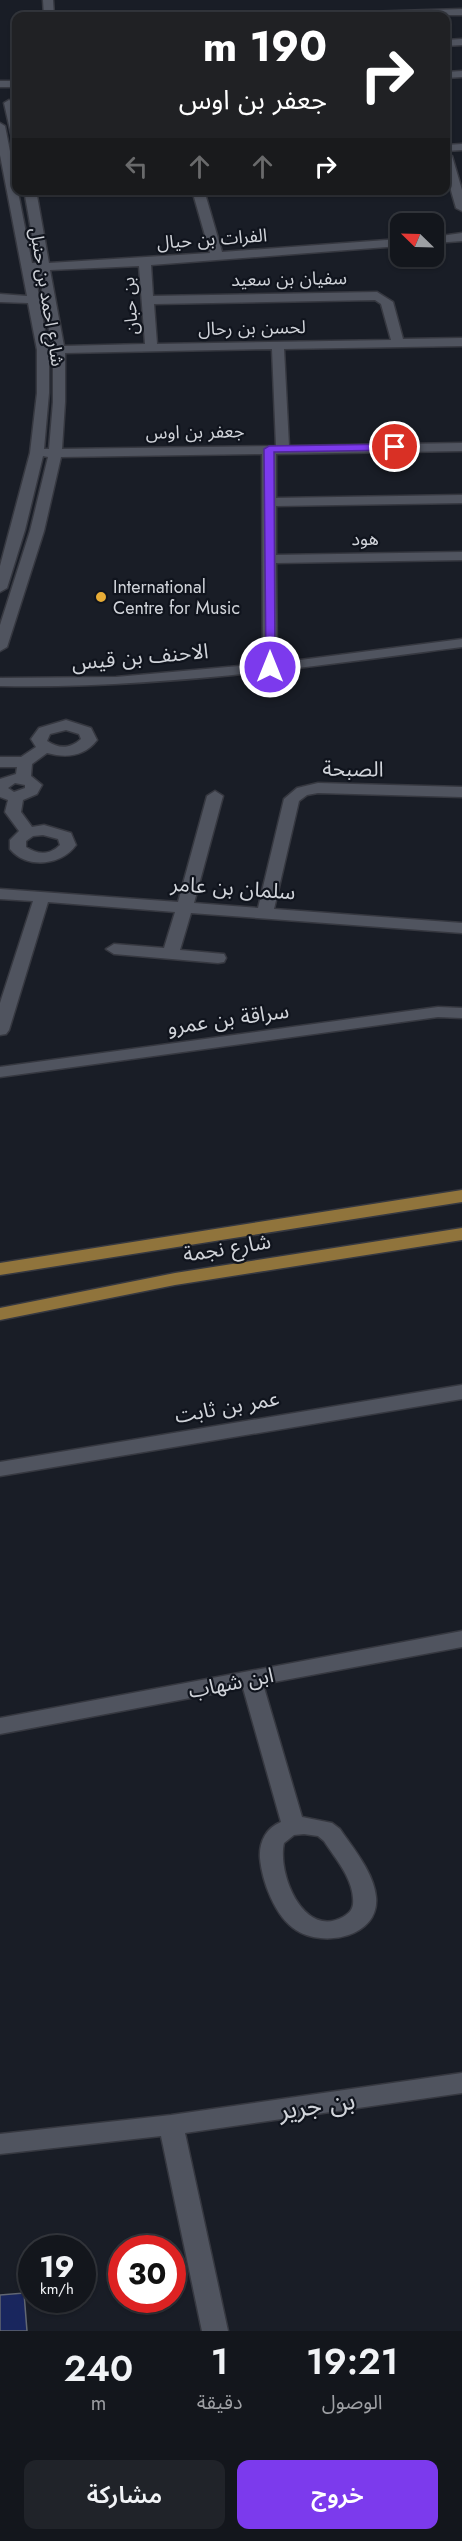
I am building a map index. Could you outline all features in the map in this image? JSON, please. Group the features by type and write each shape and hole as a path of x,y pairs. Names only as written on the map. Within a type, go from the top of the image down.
{"main road":[{"name":"شارع نجمة","path":"2,1268 462,1196"},
{"name":"شارع نجمة","path":"0,1314 175,1279 462,1234"}],"street":[{"name":"شارع احمد بن حنبل","path":"0,129 12,193"},
{"path":"450,169 462,208"},
{"name":"شارع احمد بن حنبل","path":"0,588 18,530 37,453 43,393 43,350 12,195"},
{"name":"شارع احمد بن حنبل","path":"0,648 37,531 55,453 59,402 59,350 39,246 32,195"},
{"path":"199,195 217,256"},
{"path":"444,239 462,237"},
{"name":"الفرات بن حيال","path":"26,268 145,262 390,243"},
{"path":"22,247 39,246"},
{"name":"بن حبان","path":"145,262 151,347"},
{"name":"سفيان بن سعيد","path":"148,300 377,296 387,302 398,343"},
{"path":"0,298 50,300"},
{"name":"لحسن بن رحال","path":"43,350 462,342"},
{"path":"270,667 268,501 276,449 278,345"},
{"name":"جعفر بن اوس","path":"37,453 462,447"},
{"path":"268,501 462,499"},
{"name":"هود","path":"269,559 462,556"},
{"name":"الاحنف بن قيس","path":"0,682 99,684 270,667 462,644"},
{"path":"0,762 25,762 45,747"},
{"path":"23,778 25,762"},
{"path":"10,806 34,788 32,782 23,778 5,781 0,788 10,806 28,832"},
{"name":"الصبحة","path":"265,913 291,799 302,791 318,788 462,792"},
{"path":"170,954 186,907 214,796"},
{"name":"سلمان بن عامر","path":"0,894 462,928"},
{"path":"0,1030 42,897"},
{"path":"114,949 218,958"},
{"name":"سراقة بن عمرو","path":"0,1072 438,1012 462,1013"},
{"name":"عمر بن ثابت","path":"0,1469 462,1392"},
{"name":"ابن شهاب","path":"0,1726 462,1639"},
{"path":"251,1680 294,1826"},
{"path":"304,1825 324,1829 332,1835 357,1872 364,1887 364,1903 360,1918 350,1925 325,1930 312,1928 301,1923 280,1896 271,1850 277,1835 294,1826 304,1825"},
{"name":"بن جرير","path":"0,2144 171,2126 462,2083"},
{"path":"171,2126 215,2331"}],"building":[{"path":"18,2294 18,2313 26,2313 27,2331 0,2331 0,2295"}],"place":[{"name":"International Centre for Music","path":"101,597"}],"route":[{"path":"270,667 269,449 395,447"}]}
